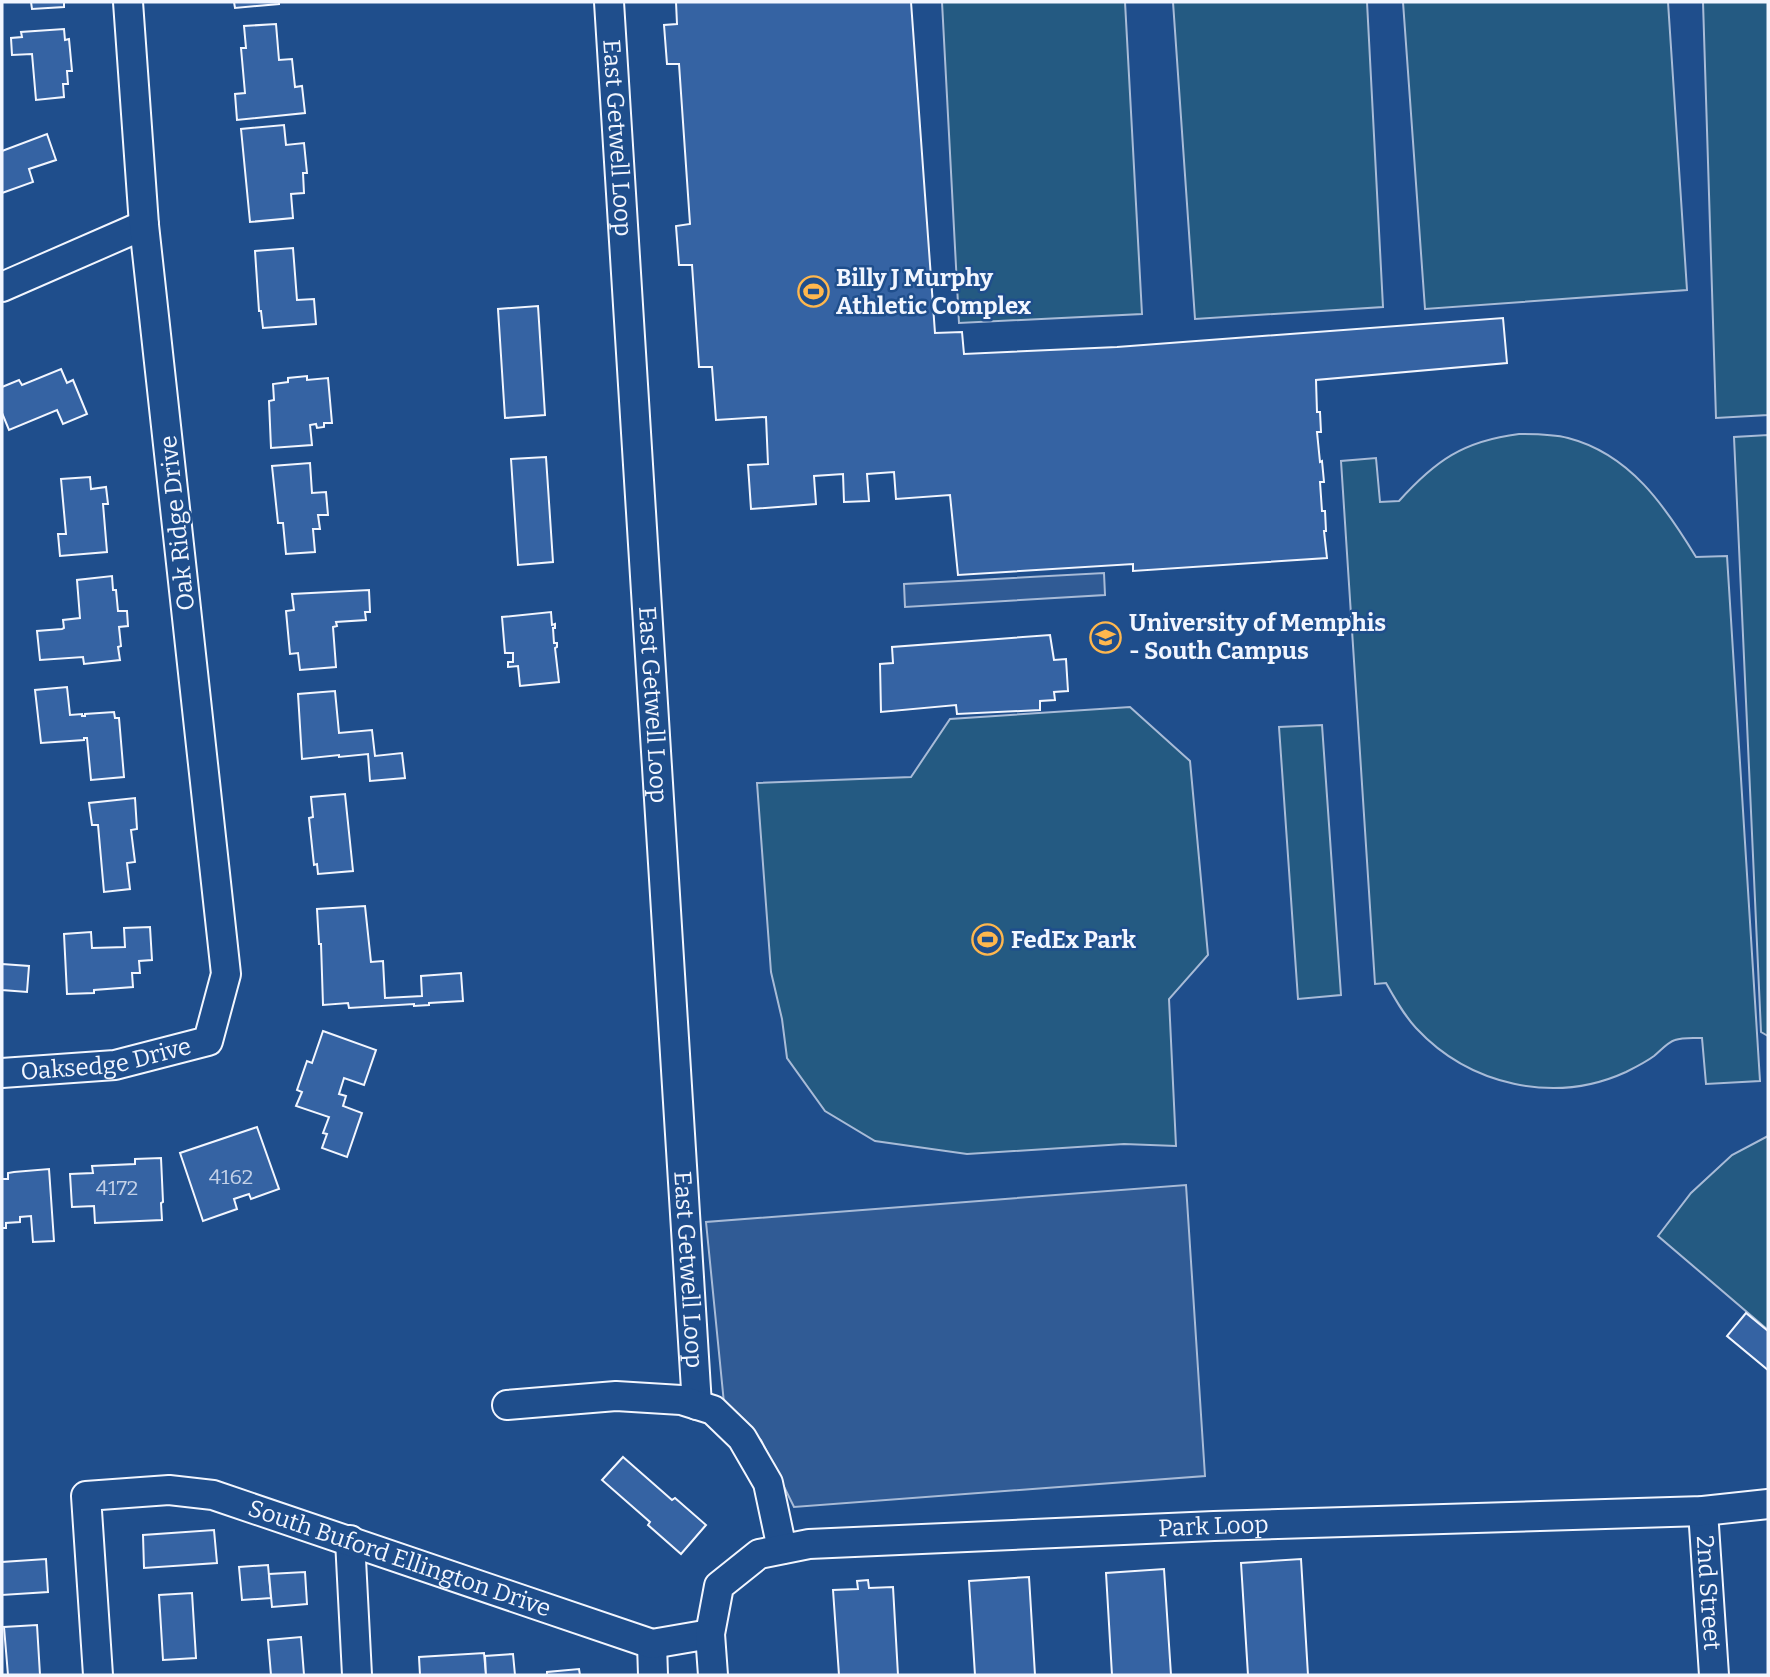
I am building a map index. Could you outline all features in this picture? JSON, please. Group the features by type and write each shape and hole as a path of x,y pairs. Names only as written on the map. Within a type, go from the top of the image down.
{"street":[{"name":"Oak Ridge Drive","path":"128,2 144,225 226,974 208,1041"},
{"name":"East Getwell Loop","path":"608,2 697,1405"},
{"path":"2,287 144,225"},
{"name":"Oaksedge Drive","path":"2,1073 115,1065 208,1041"},
{"path":"508,1405 616,1396 681,1400 713,1410 742,1438 768,1483 782,1549"},
{"name":"South Buford Ellington Drive","path":"98,1675 86,1496 169,1490 213,1495 652,1644 710,1634"},
{"name":"Park Loop","path":"713,1675 710,1634 719,1586 759,1554 809,1544 1214,1526 1703,1511 1768,1503"},
{"name":"2nd Street","path":"1703,1511 1714,1675"},
{"path":"349,1540 357,1675"},
{"path":"652,1644 653,1675"}],"shaded area":[{"path":"942,2 1125,2 1142,314 959,323"},
{"path":"1173,2 1367,2 1383,307 1195,319"},
{"path":"1403,2 1668,2 1687,290 1425,309"},
{"path":"1703,2 1768,2 1768,415 1716,418"},
{"path":"1519,434 1568,438 1610,456 1644,484 1672,519 1696,557 1727,556 1760,1081 1706,1084 1702,1038 1688,1038 1672,1041 1641,1064 1598,1082 1542,1088 1514,1084 1461,1064 1437,1048 1412,1023 1386,983 1375,984 1341,461 1376,458 1380,502 1399,501 1425,475 1452,455 1482,442"},
{"path":"1768,435 1768,1036 1761,1032 1734,437"},
{"path":"1104,573 1105,595 905,607 904,584"},
{"name":"FedEx Park","path":"1130,707 1190,761 1208,955 1169,999 1176,1146 1124,1144 967,1154 875,1141 825,1111 787,1058 782,1019 771,972 757,783 911,777 950,719"},
{"path":"1322,725 1341,995 1298,999 1279,727"},
{"path":"1768,1136 1768,1330 1658,1236 1691,1193 1732,1155"},
{"path":"1186,1185 1205,1476 794,1507 761,1440 724,1403 706,1222"}],"building":[{"path":"31,2 64,2 64,7 32,9"},
{"path":"234,2 279,2 279,4 235,8"},
{"name":"Billy J Murphy Athletic Complex","path":"676,2 911,2 935,333 962,332 964,354 1117,347 1503,318 1507,363 1316,380 1321,432 1317,432 1324,482 1320,482 1322,511 1325,511 1327,558 1133,571 1133,564 958,575 950,495 896,499 894,472 867,474 869,501 844,502 843,474 814,476 816,504 751,509 748,465 768,464 766,417 716,420 712,367 699,367 692,265 679,265 676,226 690,224 679,64 667,64 664,25 677,24"},
{"path":"276,24 279,60 292,59 295,87 302,86 305,113 237,120 235,94 245,93 241,48 246,48 244,26"},
{"path":"64,29 65,40 69,39 72,71 67,71 68,84 63,84 64,97 36,100 32,54 12,55 11,38 22,37 21,32"},
{"path":"284,125 286,145 304,143 307,173 303,173 304,193 291,194 293,218 250,222 241,129"},
{"path":"47,134 56,160 29,169 33,182 2,193 2,151"},
{"path":"293,248 297,300 314,299 316,324 263,328 259,311 255,251"},
{"path":"538,306 545,415 505,418 498,309"},
{"path":"61,369 67,383 73,380 87,414 63,424 57,410 9,430 2,413 2,387 19,380 22,385"},
{"path":"307,376 307,380 328,378 332,423 324,423 324,427 317,428 316,424 310,425 312,445 271,448 269,401 274,400 273,384 288,382 288,378"},
{"path":"546,457 553,562 518,565 511,459"},
{"path":"310,463 312,493 326,492 328,515 318,515 320,529 313,529 315,552 286,554 283,523 278,523 272,466"},
{"path":"90,477 91,489 106,487 108,504 103,504 107,552 60,556 58,534 66,534 61,479"},
{"path":"112,576 118,611 127,611 128,626 119,627 120,660 84,664 83,657 40,660 37,631 62,629 63,620 80,618 77,580"},
{"path":"369,590 370,612 365,612 366,620 336,622 337,626 333,627 336,667 300,670 298,653 290,654 286,611 294,610 292,594"},
{"path":"551,612 552,625 555,624 554,643 557,643 555,648 559,682 520,686 518,666 508,667 508,662 513,662 513,653 505,653 502,617"},
{"path":"1050,635 1054,660 1066,659 1068,691 1054,692 1055,700 1040,701 1040,710 957,714 956,705 881,712 880,664 893,663 892,647"},
{"path":"67,687 70,715 114,712 115,718 119,718 124,777 91,780 87,738 41,743 35,690"},
{"path":"335,691 339,733 372,730 375,756 402,753 405,778 370,781 368,754 302,759 298,694"},
{"path":"345,794 353,871 318,874 317,864 314,865 309,818 313,817 311,797"},
{"path":"135,798 137,829 131,830 135,862 127,863 130,889 104,892 98,825 92,825 89,803"},
{"path":"365,906 371,962 383,961 385,998 422,996 421,976 461,973 463,1001 349,1008 348,1003 323,1005 317,909"},
{"path":"150,927 152,960 139,961 140,973 132,973 133,987 67,994 64,934 91,932 92,948 125,947 124,928"},
{"path":"2,964 29,966 27,992 2,990"},
{"path":"323,1031 376,1050 364,1085 344,1078 339,1094 346,1096 343,1106 362,1113 347,1157 322,1148 327,1134 323,1133 329,1117 296,1106 302,1092 297,1090 307,1061 312,1063"},
{"path":"257,1127 279,1189 251,1199 249,1194 234,1199 237,1209 203,1221 180,1153"},
{"path":"161,1158 162,1220 95,1223 94,1206 72,1207 70,1174 93,1173 92,1166 135,1164 135,1159"},
{"path":"49,1169 54,1241 33,1242 31,1216 20,1217 20,1222 6,1223 6,1228 2,1228 2,1179 8,1179 8,1173"},
{"path":"1746,1313 1768,1331 1768,1370 1727,1336"},
{"path":"623,1457 672,1500 675,1498 706,1525 681,1554 648,1525 650,1522 602,1480"},
{"path":"214,1530 217,1563 144,1568 143,1535"},
{"path":"46,1559 48,1592 2,1595 2,1562"},
{"path":"1301,1559 1308,1675 1248,1675 1241,1563"},
{"path":"268,1565 271,1598 242,1600 239,1567"},
{"path":"1164,1569 1171,1675 1112,1675 1106,1573"},
{"path":"305,1572 307,1604 272,1607 269,1574"},
{"path":"1029,1577 1035,1675 975,1675 969,1581"},
{"path":"868,1580 869,1588 893,1587 898,1675 839,1675 833,1590 858,1589 857,1581"},
{"path":"192,1593 196,1658 163,1660 159,1595"},
{"path":"37,1625 40,1675 8,1675 4,1627"},
{"path":"301,1637 304,1675 271,1675 268,1640"},
{"path":"484,1653 486,1675 420,1675 419,1657"},
{"path":"513,1654 515,1675 486,1675 485,1656"},
{"path":"579,1669 580,1675 547,1675 547,1672"}],"place":[{"name":"Billy J Murphy Athletic Complex","path":"813,292"},
{"name":"University of Memphis - South Campus","path":"1106,637"},
{"name":"FedEx Park","path":"988,940"}]}
